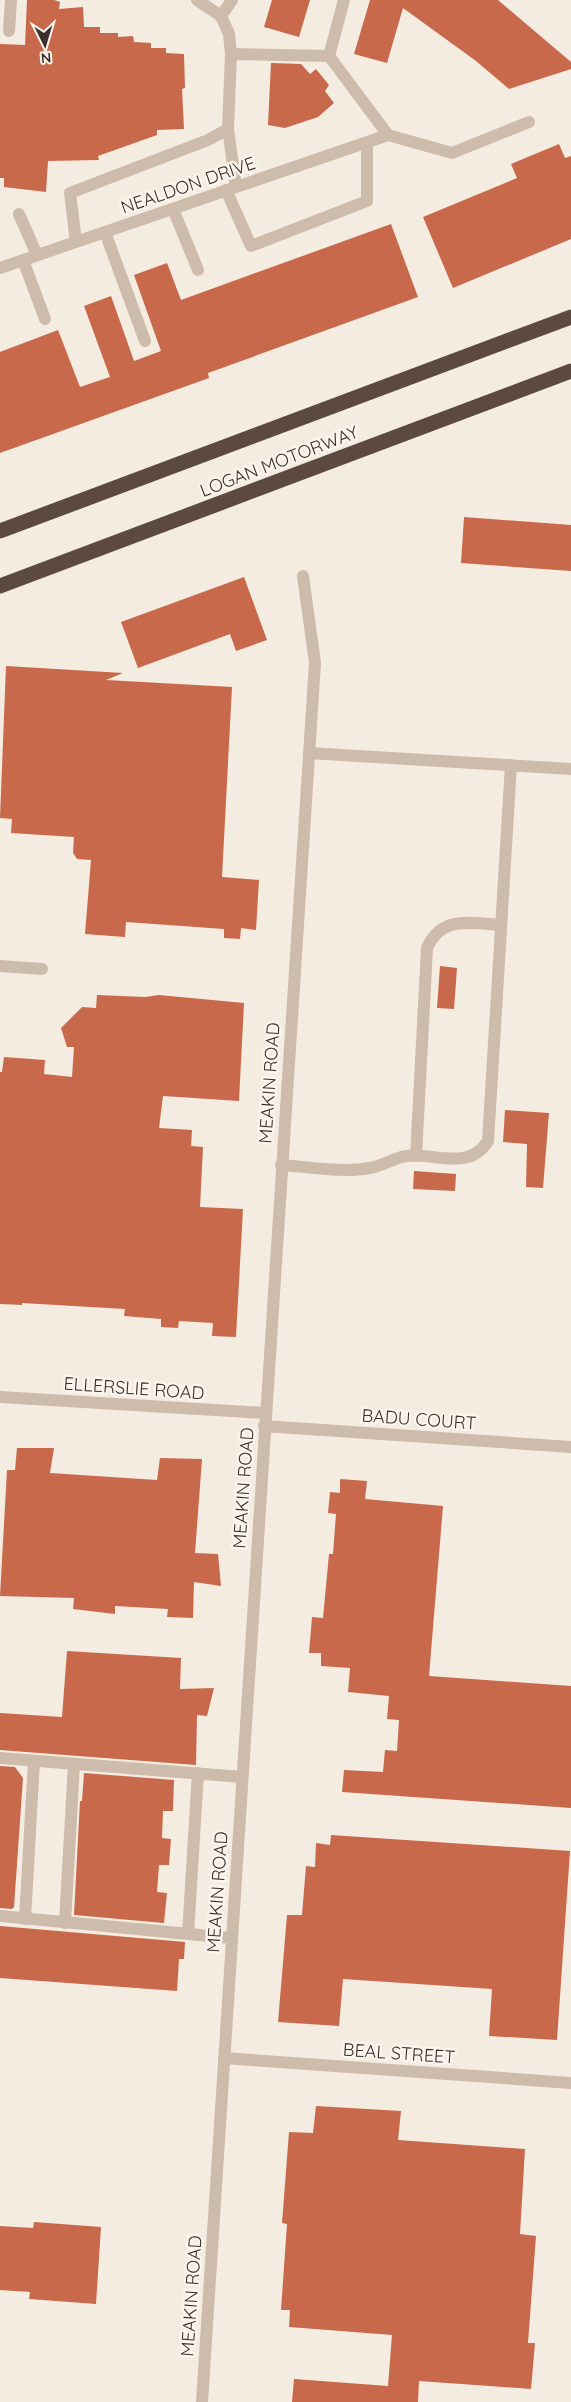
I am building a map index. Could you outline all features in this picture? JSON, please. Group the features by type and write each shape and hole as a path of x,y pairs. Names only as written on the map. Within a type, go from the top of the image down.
{"highway":[{"name":"LOGAN MOTORWAY","path":"0,531 571,317"},
{"name":"LOGAN MOTORWAY","path":"0,586 571,371"}],"street":[{"path":"9,31 11,0"},
{"path":"197,0 222,16 229,34 231,54 228,129 231,188 251,246 367,201 367,142"},
{"path":"222,16 232,0"},
{"path":"329,56 344,0"},
{"path":"231,54 329,56"},
{"path":"329,56 388,135 452,153 529,122"},
{"path":"76,242 70,193 208,140 228,129"},
{"name":"NEALDON DRIVE","path":"0,268 388,135"},
{"path":"173,209 198,270"},
{"path":"19,214 38,255"},
{"path":"105,232 145,340"},
{"path":"23,260 44,319"},
{"name":"MEAKIN ROAD","path":"202,2402 315,663 303,576"},
{"path":"309,753 571,769"},
{"path":"281,1165 361,1169 380,1166 406,1156 464,1159 478,1153 488,1141 511,765"},
{"path":"416,1156 427,948 433,936 444,926 458,923 501,925"},
{"path":"0,966 42,969"},
{"name":"ELLERSLIE ROAD","path":"0,1397 265,1419"},
{"name":"BADU COURT","path":"265,1419 571,1447"},
{"path":"0,1758 242,1777"},
{"path":"25,1919 34,1761"},
{"path":"65,1923 74,1764"},
{"path":"188,1934 198,1773"},
{"path":"0,1916 231,1938"},
{"name":"BEAL STREET","path":"224,2058 571,2083"}],"building":[{"path":"27,0 54,0 60,2 59,9 83,7 84,27 100,27 100,33 118,33 118,37 133,36 134,42 151,43 151,48 166,48 166,53 184,54 185,88 182,89 184,129 157,130 157,135 98,156 99,160 48,161 46,192 4,187 4,178 0,178 0,44 25,45"},
{"path":"272,0 310,0 299,37 264,27"},
{"path":"370,0 498,0 571,62 571,69 509,89 476,61 403,8 387,63 354,54"},
{"path":"271,63 301,64 310,74 316,69 329,85 325,91 334,103 318,117 285,128 268,125"},
{"path":"559,144 565,158 571,156 571,239 453,288 423,217 517,178 511,164"},
{"path":"391,224 418,297 208,373 209,378 0,453 0,352 58,330 80,387 110,377 84,306 111,296 134,361 161,351 134,275 167,263 181,300"},
{"path":"464,517 571,525 571,571 461,563"},
{"path":"244,577 267,640 236,651 230,634 138,668 121,622"},
{"path":"6,666 123,673 106,680 232,687 222,877 259,880 256,930 241,928 240,939 224,938 224,929 126,922 125,937 85,934 91,860 77,859 73,853 74,837 11,833 12,819 0,818"},
{"path":"440,966 457,968 454,1009 437,1008"},
{"path":"97,995 145,997 159,995 244,1003 239,1101 163,1096 159,1128 192,1130 191,1146 203,1147 200,1207 243,1209 236,1337 212,1336 213,1323 179,1321 178,1328 161,1327 161,1319 124,1316 125,1309 22,1303 22,1305 0,1304 0,1072 2,1072 4,1057 45,1060 44,1074 72,1077 74,1047 67,1047 61,1028 82,1007 96,1008"},
{"path":"505,1110 549,1113 543,1188 526,1187 527,1144 503,1142"},
{"path":"414,1171 456,1174 455,1191 413,1189"},
{"path":"17,1448 54,1448 50,1473 157,1480 160,1458 202,1459 195,1553 218,1554 221,1586 194,1582 193,1618 167,1617 168,1609 115,1606 115,1614 73,1609 74,1598 0,1596 7,1470 15,1470"},
{"path":"340,1479 367,1481 365,1499 443,1506 429,1676 571,1686 571,1808 342,1792 344,1770 383,1772 385,1750 397,1751 399,1720 387,1719 389,1696 348,1692 350,1668 321,1666 321,1653 309,1653 312,1617 323,1618 329,1554 333,1554 336,1514 328,1513 330,1492 340,1493"},
{"path":"67,1651 181,1658 180,1689 214,1688 207,1716 197,1715 196,1765 0,1750 0,1713 62,1717"},
{"path":"0,1766 15,1767 23,1778 14,1907 12,1909 0,1908"},
{"path":"84,1773 174,1780 173,1811 163,1811 162,1838 171,1839 169,1865 159,1865 157,1892 167,1893 164,1923 74,1915 80,1801 82,1801"},
{"path":"331,1835 570,1851 557,2040 489,2036 492,1989 343,1979 339,2026 278,2022 287,1915 302,1915 306,1866 315,1867 316,1843 330,1845"},
{"path":"0,1926 185,1942 184,1959 179,1959 177,1991 0,1978"},
{"path":"316,2106 401,2111 398,2140 525,2149 520,2234 536,2236 528,2343 535,2343 531,2389 419,2381 418,2402 292,2402 294,2379 388,2386 392,2335 289,2327 290,2310 281,2310 287,2224 282,2223 289,2132 313,2133"},
{"path":"34,2222 101,2227 96,2304 29,2299 30,2292 0,2290 0,2226 33,2228"}]}
